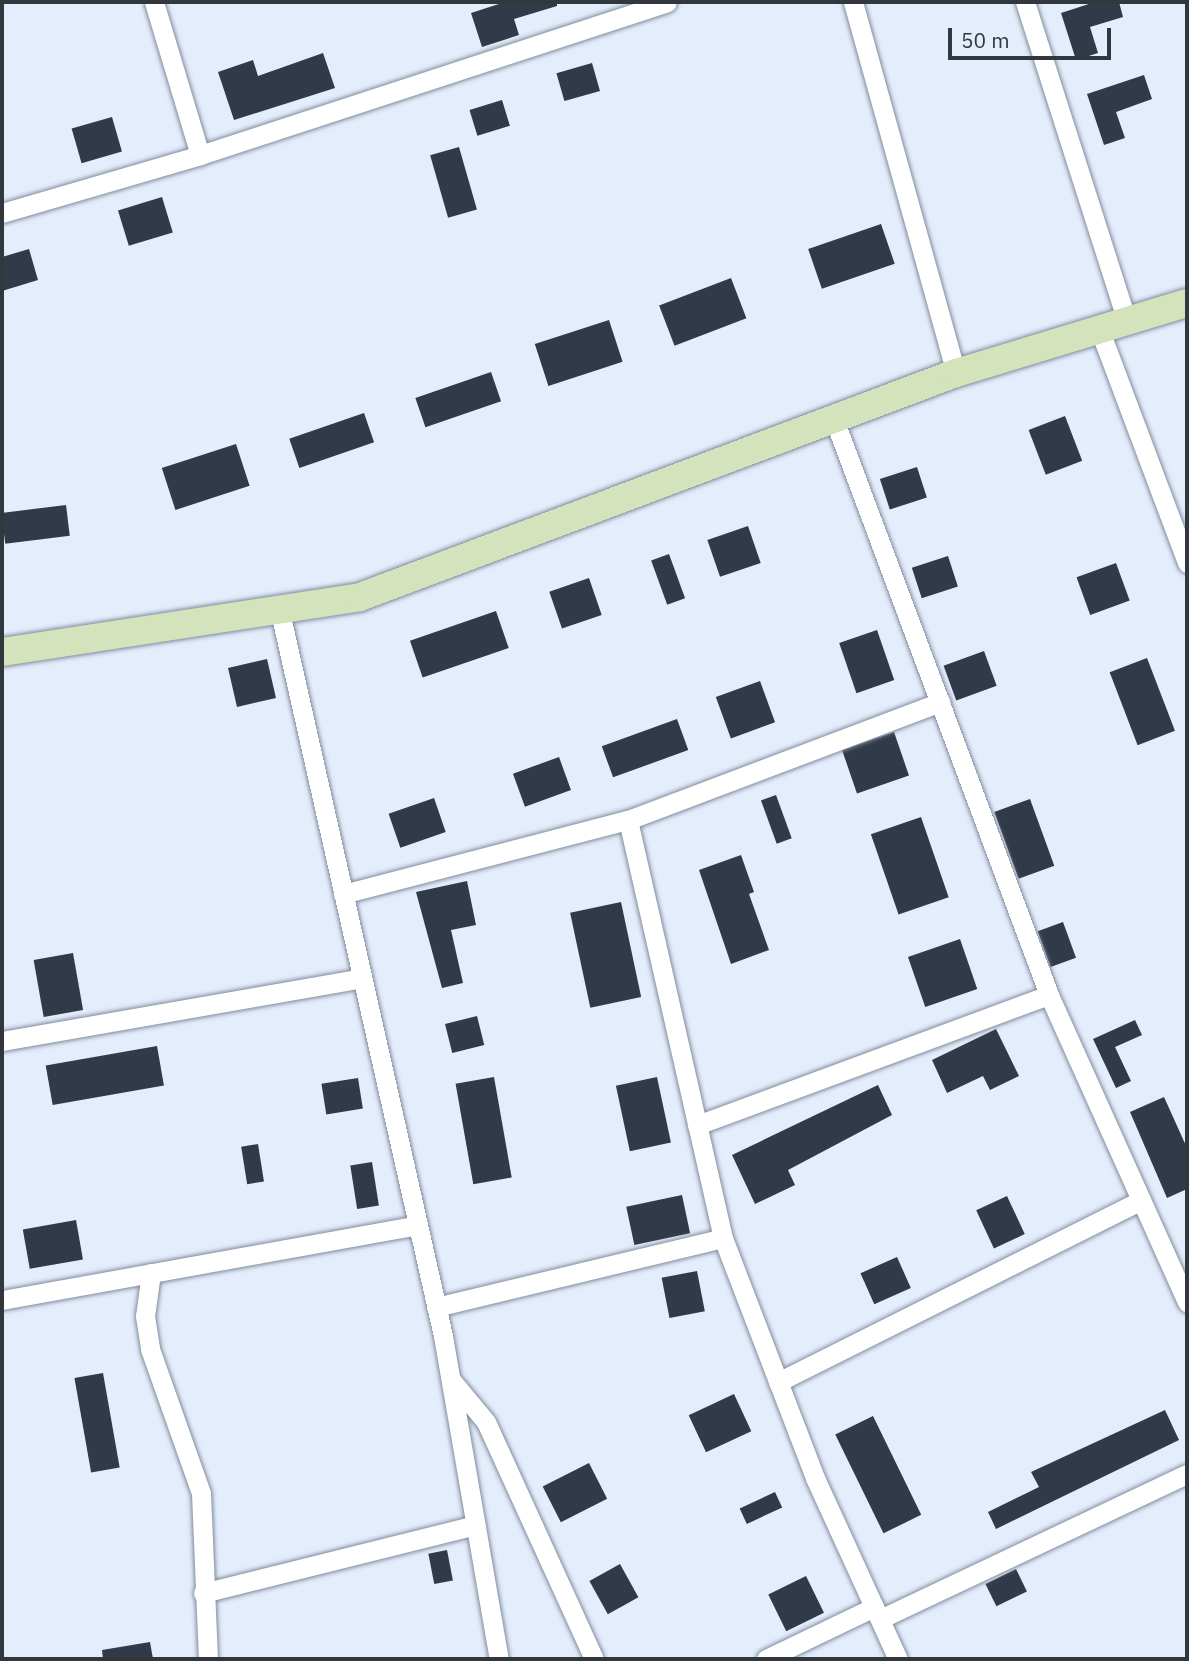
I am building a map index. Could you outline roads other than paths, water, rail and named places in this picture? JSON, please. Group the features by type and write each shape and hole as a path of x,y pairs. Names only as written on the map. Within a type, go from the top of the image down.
{"street":[{"path":"154,2 200,155"},
{"path":"2,213 200,155 667,2"},
{"path":"853,2 956,373"},
{"path":"1024,2 1126,322"},
{"path":"2,652 359,597 956,373 1187,303"},
{"path":"1100,331 1187,562"},
{"path":"834,419 1049,995 1187,1302"},
{"path":"280,611 436,1307 499,1659"},
{"path":"343,894 628,820 940,702"},
{"path":"628,820 723,1238 815,1478 898,1659"},
{"path":"2,1041 362,978"},
{"path":"697,1125 1049,995"},
{"path":"778,1382 1141,1200"},
{"path":"2,1300 417,1225"},
{"path":"436,1307 723,1238"},
{"path":"151,1273 145,1316 150,1349 201,1493 203,1593 208,1659"},
{"path":"450,1379 486,1422 594,1659"},
{"path":"766,1659 877,1613 1187,1474"},
{"path":"203,1593 476,1525"}]}
